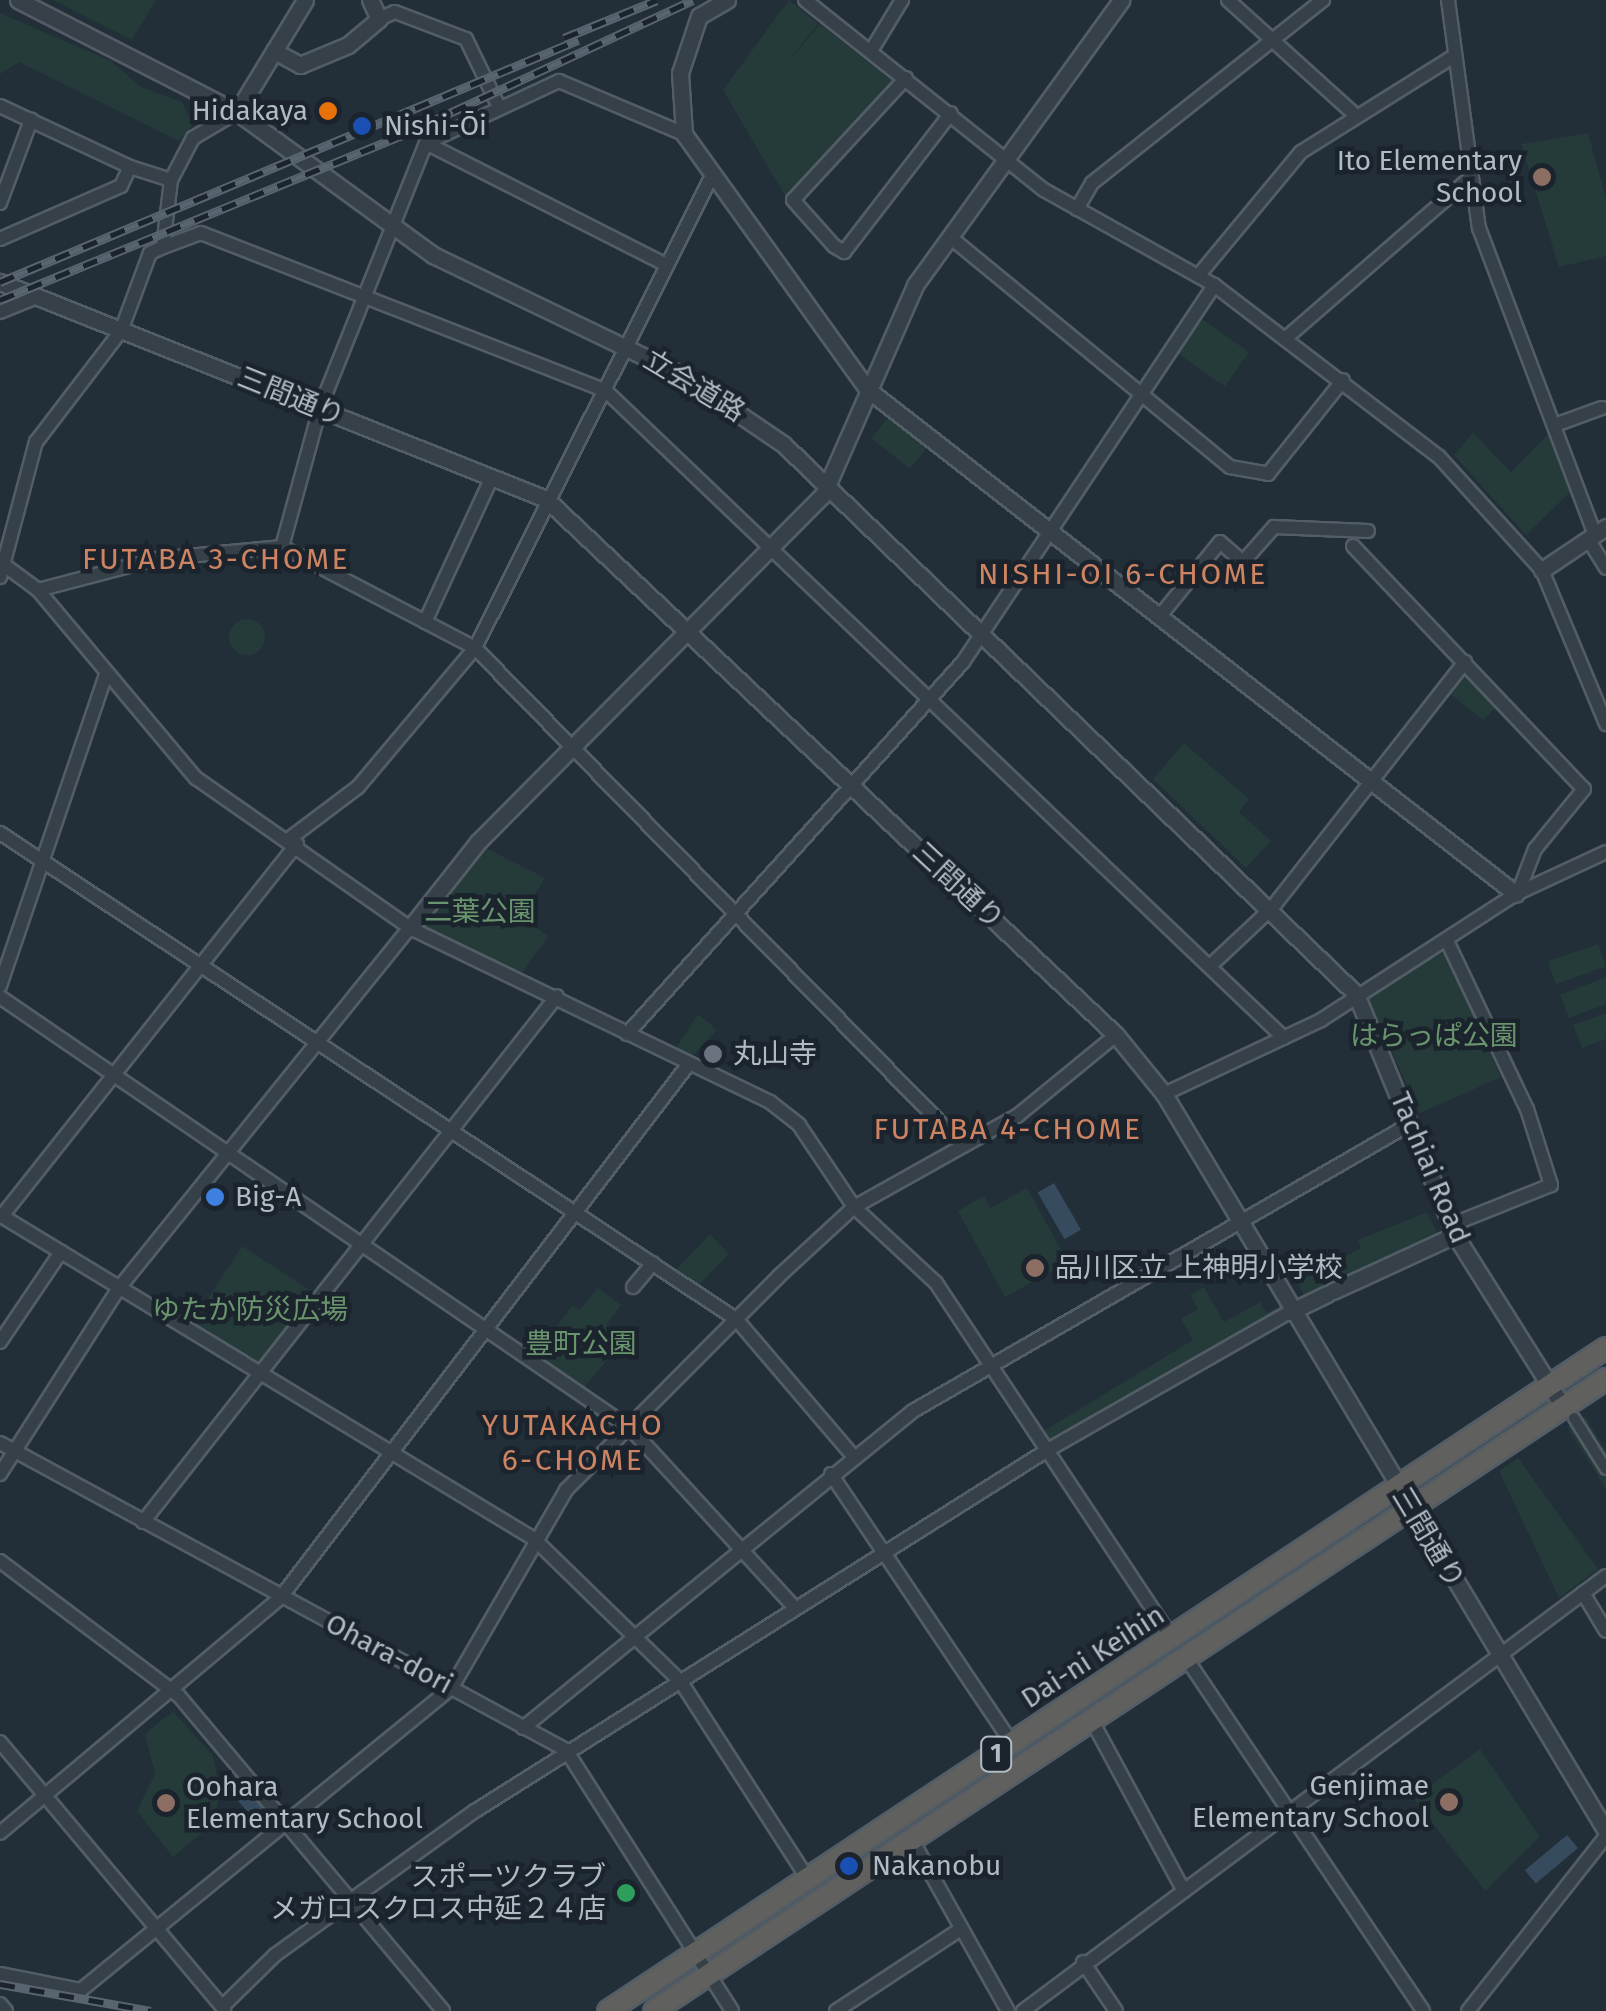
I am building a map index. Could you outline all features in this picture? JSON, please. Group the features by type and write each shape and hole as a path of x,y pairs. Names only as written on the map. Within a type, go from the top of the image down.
{"highway":[{"name":"Dai-ni Keihin","path":"608,2011 1606,1348"},
{"name":"Dai-ni Keihin","path":"654,2011 1412,1509 1569,1413 1606,1379"}],"street":[{"path":"18,0 237,112"},
{"path":"163,248 171,180 194,138 237,112 305,0"},
{"path":"370,0 379,19"},
{"path":"727,0 699,16 680,72 684,134 866,388 1517,894"},
{"path":"805,0 1006,158 1078,209 1214,284 1439,457 1542,570 1600,691 1606,724"},
{"path":"871,51 902,0"},
{"path":"0,1474 6,1447 119,1288 224,1150 478,842 576,751 772,548 827,485 866,388 915,285 1121,0"},
{"path":"1228,0 1352,112"},
{"path":"1078,209 1092,183 1277,43 1323,0"},
{"path":"1448,0 1479,228 1606,568"},
{"path":"274,51 304,64 395,12 469,42 499,108"},
{"path":"1198,276 1301,152 1352,112 1454,56"},
{"path":"906,78 792,200 834,246 844,252 951,113"},
{"path":"282,547 320,408 426,143 559,81 684,134"},
{"path":"0,106 130,167 171,180"},
{"name":"立会道路","path":"237,112 391,224 498,290 621,344 738,409 827,485 1272,908"},
{"path":"2,194 30,120"},
{"path":"426,143 664,264"},
{"path":"0,239 121,186 130,167"},
{"path":"712,176 621,344 475,648 358,787 293,842 200,971 1,1215 534,1539 681,1682 808,1879"},
{"path":"1286,338 1470,178"},
{"path":"1172,1638 936,1284 854,1207 799,1126 557,996 410,928 293,842 196,778 38,590 2,567 36,442 122,331 150,253 200,233 600,387 1284,1038"},
{"path":"950,236 1230,467 1268,474 1343,380"},
{"name":"三間通り","path":"0,282 546,500 1116,1036 1164,1094 1290,1312 1606,1834"},
{"path":"628,1034 734,908 928,698 1214,284"},
{"path":"0,312 37,297"},
{"path":"1555,425 1602,408"},
{"path":"425,622 492,478"},
{"path":"1160,616 1220,542 1243,562 1274,527 1368,531"},
{"path":"1542,570 1596,534"},
{"path":"1353,546 1584,789 1535,849 1517,894"},
{"path":"38,590 142,562 282,547 475,648 734,908 963,1146"},
{"path":"1210,966 1272,908 1465,662"},
{"path":"0,986 106,674"},
{"path":"0,833 200,971 316,1041 736,1318 853,1456"},
{"path":"1164,1094 1284,1038 1448,943 1517,894 1606,852"},
{"name":"Tachiai Road","path":"1272,908 1356,994 1453,1230 1549,1386"},
{"path":"0,1742 225,2007 275,1955 356,1903 475,1810 570,1756 794,1608 1046,1451 1290,1312 1550,1185 1527,1109 1448,943"},
{"path":"144,1522 557,996"},
{"path":"0,997 630,1428 794,1608"},
{"path":"1,1978 81,1990 452,1687 534,1539 566,1490 736,1318 854,1207 1018,1116 1116,1036"},
{"path":"0,1833 281,1597 688,1065"},
{"path":"523,1728 853,1456 991,1366 1410,1124"},
{"path":"0,1342 61,1252"},
{"path":"633,1287 653,1263"},
{"path":"1549,1386 1606,1469"},
{"name":"Ohara-dori","path":"6,1447 452,1687 570,1756 732,2011"},
{"path":"831,1474 1012,1744"},
{"path":"0,1561 172,1690 287,1820 442,2009"},
{"path":"1023,2011 1083,1962 1606,1576"},
{"path":"1582,1593 1606,1632"},
{"path":"1186,1658 1423,2011"},
{"path":"1092,1721 1184,1891"},
{"path":"1468,2011 1606,1834"},
{"path":"912,1840 1008,2011"},
{"path":"836,2011 961,1929"},
{"path":"1083,1962 1116,2011"},
{"path":"0,2004 6,2011"}],"green space":[{"path":"53,0 156,0 132,40"},
{"path":"789,0 818,24 782,69 820,24 897,85 787,199 723,90"},
{"path":"0,13 111,61 141,87 182,102 193,125 179,141 19,62 0,74"},
{"path":"1588,133 1606,199 1606,256 1559,267 1521,144"},
{"path":"1199,317 1249,352 1225,386 1175,351"},
{"path":"890,415 929,445 910,469 872,439"},
{"path":"1551,431 1571,491 1526,535 1454,455 1473,433 1511,472"},
{"path":"247,619 260,624 265,637 260,650 247,655 234,650 229,637 234,624"},
{"path":"1466,673 1497,706 1483,720 1450,694"},
{"path":"1184,743 1249,799 1239,812 1271,841 1246,868 1153,779"},
{"name":"二葉公園","path":"482,846 545,878 521,917 548,936 520,976 419,925"},
{"path":"1598,944 1606,967 1556,984 1548,961"},
{"name":"はらっぱ公園","path":"1445,952 1501,1077 1419,1113 1364,988"},
{"path":"1606,977 1606,1004 1569,1018 1560,995"},
{"path":"1606,1013 1606,1039 1582,1048 1573,1025"},
{"path":"698,1014 717,1030 690,1059 674,1051"},
{"path":"1027,1188 1068,1262 1005,1297 958,1211 984,1196 991,1208"},
{"path":"1427,1212 1437,1233 1049,1442 1042,1432 1193,1340 1181,1319 1198,1309 1190,1295 1204,1287 1224,1322 1260,1302 1266,1313 1304,1294 1297,1282 1361,1248 1358,1240"},
{"path":"710,1234 729,1254 697,1287 674,1272"},
{"name":"ゆたか防災広場","path":"242,1246 316,1294 266,1371 192,1323"},
{"name":"豊町公園","path":"598,1288 621,1305 607,1324 625,1338 582,1390 534,1357 572,1306 580,1310"},
{"path":"1585,1416 1606,1451 1606,1489 1567,1427"},
{"path":"1518,1458 1598,1569 1559,1598 1499,1471"},
{"path":"173,1711 213,1756 220,1791 213,1824 173,1857 137,1811 155,1774 145,1734"},
{"path":"1480,1749 1540,1837 1485,1891 1413,1798"}],"water":[{"path":"1054,1183 1081,1230 1065,1239 1038,1192"},
{"path":"235,1776 271,1818 261,1827 224,1785"},
{"path":"1567,1835 1578,1848 1536,1883 1525,1870"}],"railway":[{"path":"564,38 657,0"},
{"path":"0,300 398,137 693,0"},
{"path":"0,282 578,40"},
{"path":"0,1984 151,2011"}],"place":[{"name":"Hidakaya","path":"328,111"},
{"name":"Nishi-Ōi","path":"362,126"},
{"name":"Ito Elementary School","path":"1542,177"},
{"name":"丸山寺","path":"713,1054"},
{"name":"Big-A","path":"215,1197"},
{"name":"品川区立 上神明小学校","path":"1035,1268"},
{"name":"Genjimae Elementary School","path":"1449,1802"},
{"name":"Oohara Elementary School","path":"166,1803"},
{"name":"Nakanobu","path":"849,1866"},
{"name":"スポーツクラブ メガロスクロス中延２４店","path":"626,1893"}],"district":[{"name":"FUTABA 3-CHOME","path":"216,559"},
{"name":"NISHI-OI 6-CHOME","path":"1123,574"},
{"name":"FUTABA 4-CHOME","path":"1008,1129"},
{"name":"YUTAKACHO 6-CHOME","path":"573,1442"}]}
